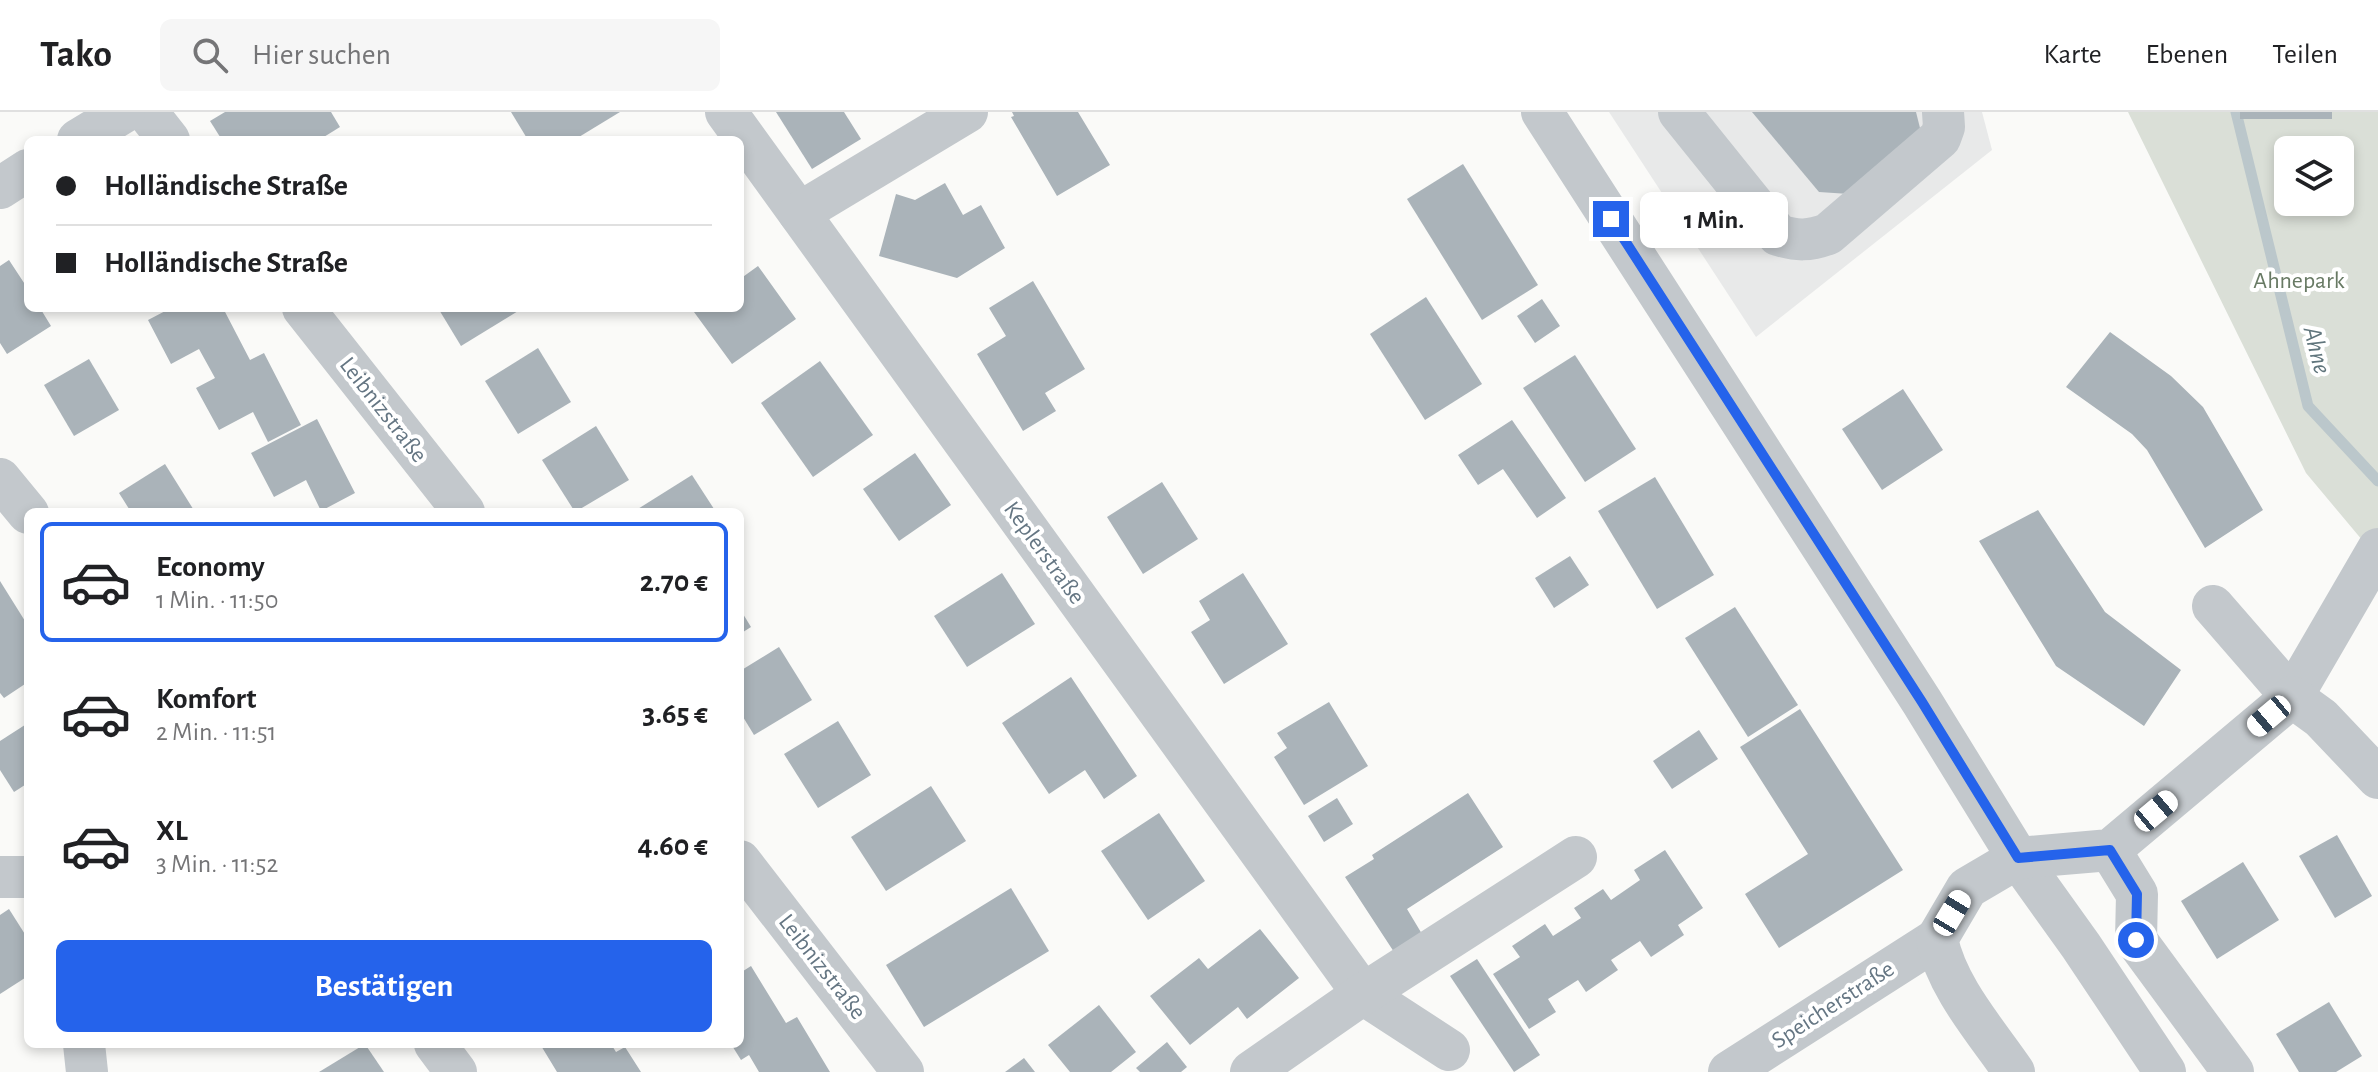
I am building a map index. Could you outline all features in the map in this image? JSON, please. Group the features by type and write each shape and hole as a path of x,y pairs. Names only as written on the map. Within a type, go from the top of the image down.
{"street":[{"path":"85,136 124,112"},
{"path":"147,112 166,136"},
{"name":"Keplerstraße","path":"726,112 743,136"},
{"path":"799,213 967,112"},
{"path":"1542,112 1922,702 2018,858 2165,1072"},
{"path":"1679,112 1778,235 1794,240 1812,240 1828,234 1940,138 1944,127 1943,112"},
{"name":"Keplerstraße","path":"744,137 1363,994"},
{"name":"Leibnizstraße","path":"306,312 461,508"},
{"path":"0,479 24,508"},
{"path":"2014,1072 1941,960 1937,939 1967,888 2018,858 2110,850 2292,697 2373,557"},
{"path":"2213,606 2292,697 2373,763"},
{"path":"2110,850 2137,894 2136,940 2233,1072"},
{"path":"1251,1072 1363,994 1576,857"},
{"name":"Leibnizstraße","path":"744,866 903,1072"},
{"path":"0,877 24,877"},
{"name":"Speicherstraße","path":"1729,1072 1937,939"},
{"path":"1363,994 1449,1050"},
{"path":"84,1048 87,1072"},
{"path":"438,1048 456,1072"}],"shaded area":[{"path":"1609,112 1982,112 1992,150 1756,337"}],"green space":[{"name":"Ahnepark","path":"2128,112 2378,112 2378,559 2306,473"}],"building":[{"path":"225,112 331,112 340,127 325,136 219,136 210,121"},
{"path":"511,112 620,112 581,136 526,136"},
{"path":"776,112 844,112 861,139 812,169"},
{"path":"1012,112 1078,112 1110,165 1057,196 1011,117 1014,116"},
{"path":"1752,112 1916,112 1921,132 1849,194 1819,192"},
{"path":"2240,112 2332,112 2332,119 2240,119"},
{"path":"1463,164 1538,285 1482,320 1407,199"},
{"path":"945,183 963,215 981,205 1005,248 957,278 879,256 896,194 915,200"},
{"path":"9,260 24,283 24,312 42,312 51,326 7,354 0,343 0,266"},
{"path":"758,266 796,319 732,364 694,312 744,312 744,276"},
{"path":"1033,281 1085,369 1045,393 1056,411 1023,431 977,354 1006,336 989,308"},
{"path":"1426,297 1482,384 1425,420 1370,334"},
{"path":"1542,299 1560,326 1535,343 1517,316"},
{"path":"163,312 225,312 250,360 264,353 301,425 268,442 253,412 219,430 196,388 215,378 199,349 171,364 148,320"},
{"path":"440,312 516,312 461,346"},
{"path":"2110,332 2171,376 2203,407 2263,510 2205,548 2147,450 2132,434 2066,387"},
{"path":"538,348 571,402 518,434 485,381"},
{"path":"1575,355 1636,449 1585,482 1523,388"},
{"path":"89,359 119,410 74,436 44,385"},
{"path":"820,361 873,435 813,477 761,403"},
{"path":"1903,389 1943,450 1882,490 1842,429"},
{"path":"317,419 355,493 327,508 320,508 306,480 274,497 251,453"},
{"path":"1512,420 1566,498 1537,518 1503,469 1478,485 1458,455"},
{"path":"596,426 629,480 582,508 572,508 542,460"},
{"path":"915,453 951,505 899,541 863,489"},
{"path":"165,464 192,508 128,508 119,493"},
{"path":"692,475 713,508 639,508"},
{"path":"1655,477 1714,575 1657,609 1598,511"},
{"path":"1162,482 1198,539 1143,574 1107,517"},
{"path":"2038,510 2105,612 2181,670 2144,726 2056,666 1979,541"},
{"path":"1570,556 1589,585 1554,608 1535,578"},
{"path":"1002,573 1035,624 967,667 934,616"},
{"path":"1243,573 1288,644 1224,684 1191,632 1210,620 1199,601"},
{"path":"0,581 24,619 24,685 4,698 0,693"},
{"path":"1735,607 1798,705 1748,737 1685,638"},
{"path":"744,616 751,627 744,631"},
{"path":"779,647 812,700 754,735 744,719 744,669"},
{"path":"1071,677 1137,776 1104,799 1085,770 1049,794 1002,723"},
{"path":"1329,702 1368,766 1304,805 1274,757 1287,748 1277,733"},
{"path":"1800,709 1903,870 1779,948 1745,894 1808,854 1740,747"},
{"path":"838,721 871,775 818,808 784,754"},
{"path":"24,726 24,786 14,792 0,770 0,741"},
{"path":"1699,730 1718,759 1672,789 1653,761"},
{"path":"931,786 966,841 886,891 851,837"},
{"path":"1468,793 1503,847 1407,909 1422,934 1394,952 1345,877 1374,859 1372,855"},
{"path":"1337,798 1353,824 1324,842 1308,816"},
{"path":"1159,813 1205,881 1148,920 1101,851"},
{"path":"2337,835 2372,896 2335,918 2299,856"},
{"path":"1665,850 1703,908 1678,925 1684,935 1651,957 1640,941 1611,960 1618,970 1586,992 1578,980 1548,999 1556,1012 1529,1029 1493,974 1520,957 1512,946 1545,924 1553,936 1581,918 1574,908 1603,889 1611,900 1640,880 1634,870"},
{"path":"2243,862 2279,920 2217,959 2181,901"},
{"path":"1011,888 1049,951 924,1027 886,965"},
{"path":"9,909 24,933 24,979 0,994 0,915"},
{"path":"1260,929 1299,978 1247,1019 1238,1007 1190,1045 1150,996 1199,958 1208,969"},
{"path":"1477,959 1540,1055 1514,1072 1450,976"},
{"path":"751,966 786,1023 797,1017 830,1072 759,1072 749,1055 741,1060 734,1048 744,1048 744,970"},
{"path":"2329,1002 2362,1056 2336,1072 2299,1072 2276,1034"},
{"path":"1099,1005 1136,1052 1111,1072 1070,1072 1048,1045"},
{"path":"1167,1042 1187,1067 1181,1072 1140,1072 1136,1068"},
{"path":"358,1048 368,1048 384,1072 319,1072"},
{"path":"542,1048 614,1048 616,1052 626,1048 641,1072 557,1072"},
{"path":"1024,1058 1035,1072 1005,1072"}],"waterway":[{"name":"Ahne","path":"2236,112 2308,406 2378,481"}],"route":[{"path":"1611,219 1922,702 2018,858 2110,850 2137,894 2136,940"}]}
